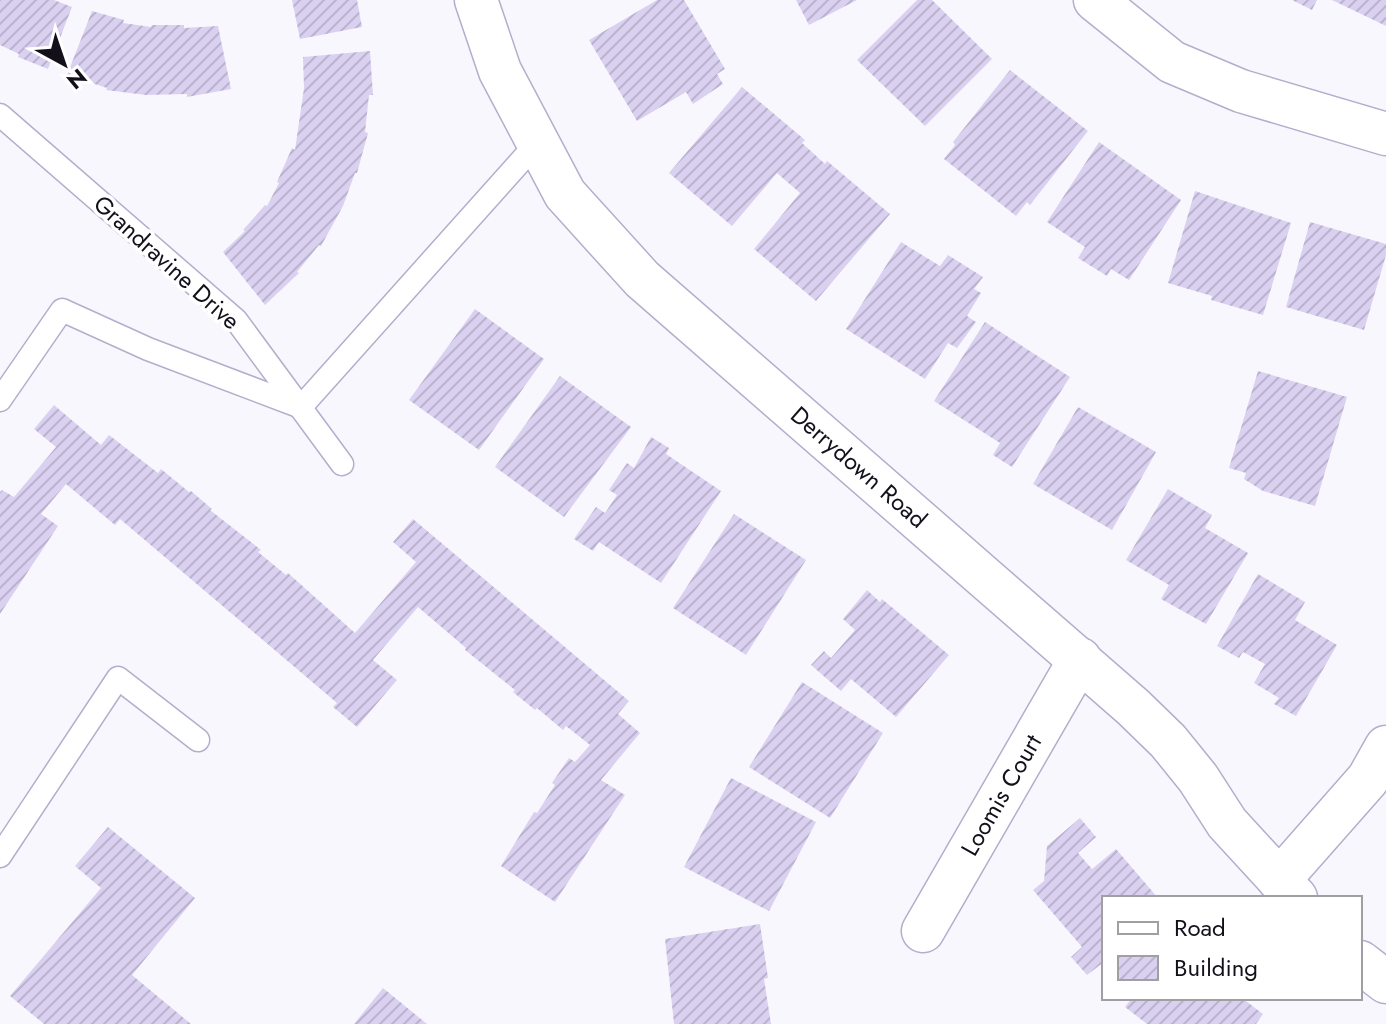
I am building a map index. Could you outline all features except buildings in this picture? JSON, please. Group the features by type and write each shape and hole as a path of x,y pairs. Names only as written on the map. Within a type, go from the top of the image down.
{"street":[{"name":"Derrydown Road","path":"476,0 500,71 565,194 642,279 1080,659 1168,741 1198,778 1227,823 1287,889"},
{"path":"1095,0 1172,62 1241,91 1386,134"},
{"name":"Loomis Court","path":"923,931 1080,659"},
{"path":"1287,889 1368,779 1386,747"},
{"path":"1362,964 1386,982"}],"lane":[{"name":"Grandravine Drive","path":"0,115 236,320 342,464"},
{"path":"0,400 62,310 148,349 301,407 537,143"},
{"path":"0,856 118,678 198,740"}]}
